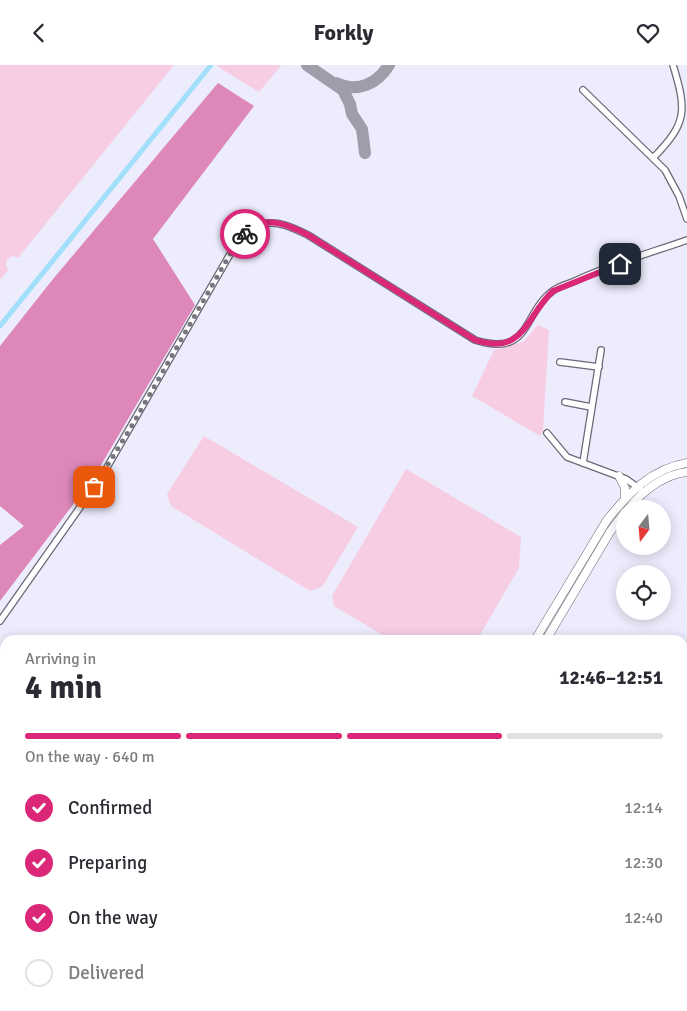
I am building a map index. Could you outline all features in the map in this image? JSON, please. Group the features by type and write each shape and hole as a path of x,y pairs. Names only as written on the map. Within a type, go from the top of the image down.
{"street":[{"path":"654,157 679,133 685,120 686,95 673,65"},
{"path":"583,90 654,157 670,179 687,219"},
{"path":"0,621 102,476 233,249 246,232 257,225 273,222 285,224 308,235 475,340 497,345 506,343 522,333 545,299 553,291 591,274 687,240"},
{"path":"582,463 601,350"},
{"path":"560,362 599,367"},
{"path":"565,402 591,407"},
{"path":"546,433 565,455 619,476 637,486 643,493"},
{"path":"538,635 607,519 625,498 637,486 665,469 687,463"},
{"path":"636,500 643,493 665,479 687,472"},
{"path":"619,476 624,484 625,498"},
{"path":"549,635 616,524"}],"shaded area":[{"path":"0,65 174,65 18,258 13,256 7,259 6,265 8,270 0,280"},
{"path":"218,65 280,65 281,66 259,92"},
{"path":"218,83 254,106 153,239 195,305 94,477 0,601 0,545 24,526 0,506 0,346 53,279"},
{"path":"538,325 549,330 543,431 540,436 472,396 494,350 523,342"},
{"path":"204,436 358,527 322,587 310,591 171,506 167,494"},
{"path":"406,469 521,537 519,568 480,635 383,635 334,606 332,596"}],"waterway":[{"path":"0,326 211,65"}],"taxiway":[{"path":"307,65 343,90 350,104 352,114 362,129 365,153"},
{"path":"336,83 352,87 366,85 379,77 389,65"}],"way so far":[{"path":"94,487 130,429 233,249 245,234"}],"route":[{"path":"245,234 257,225 264,223 285,224 308,235 454,325 475,340 497,345 506,343 522,333 539,307 553,291 591,274 620,264"}]}
